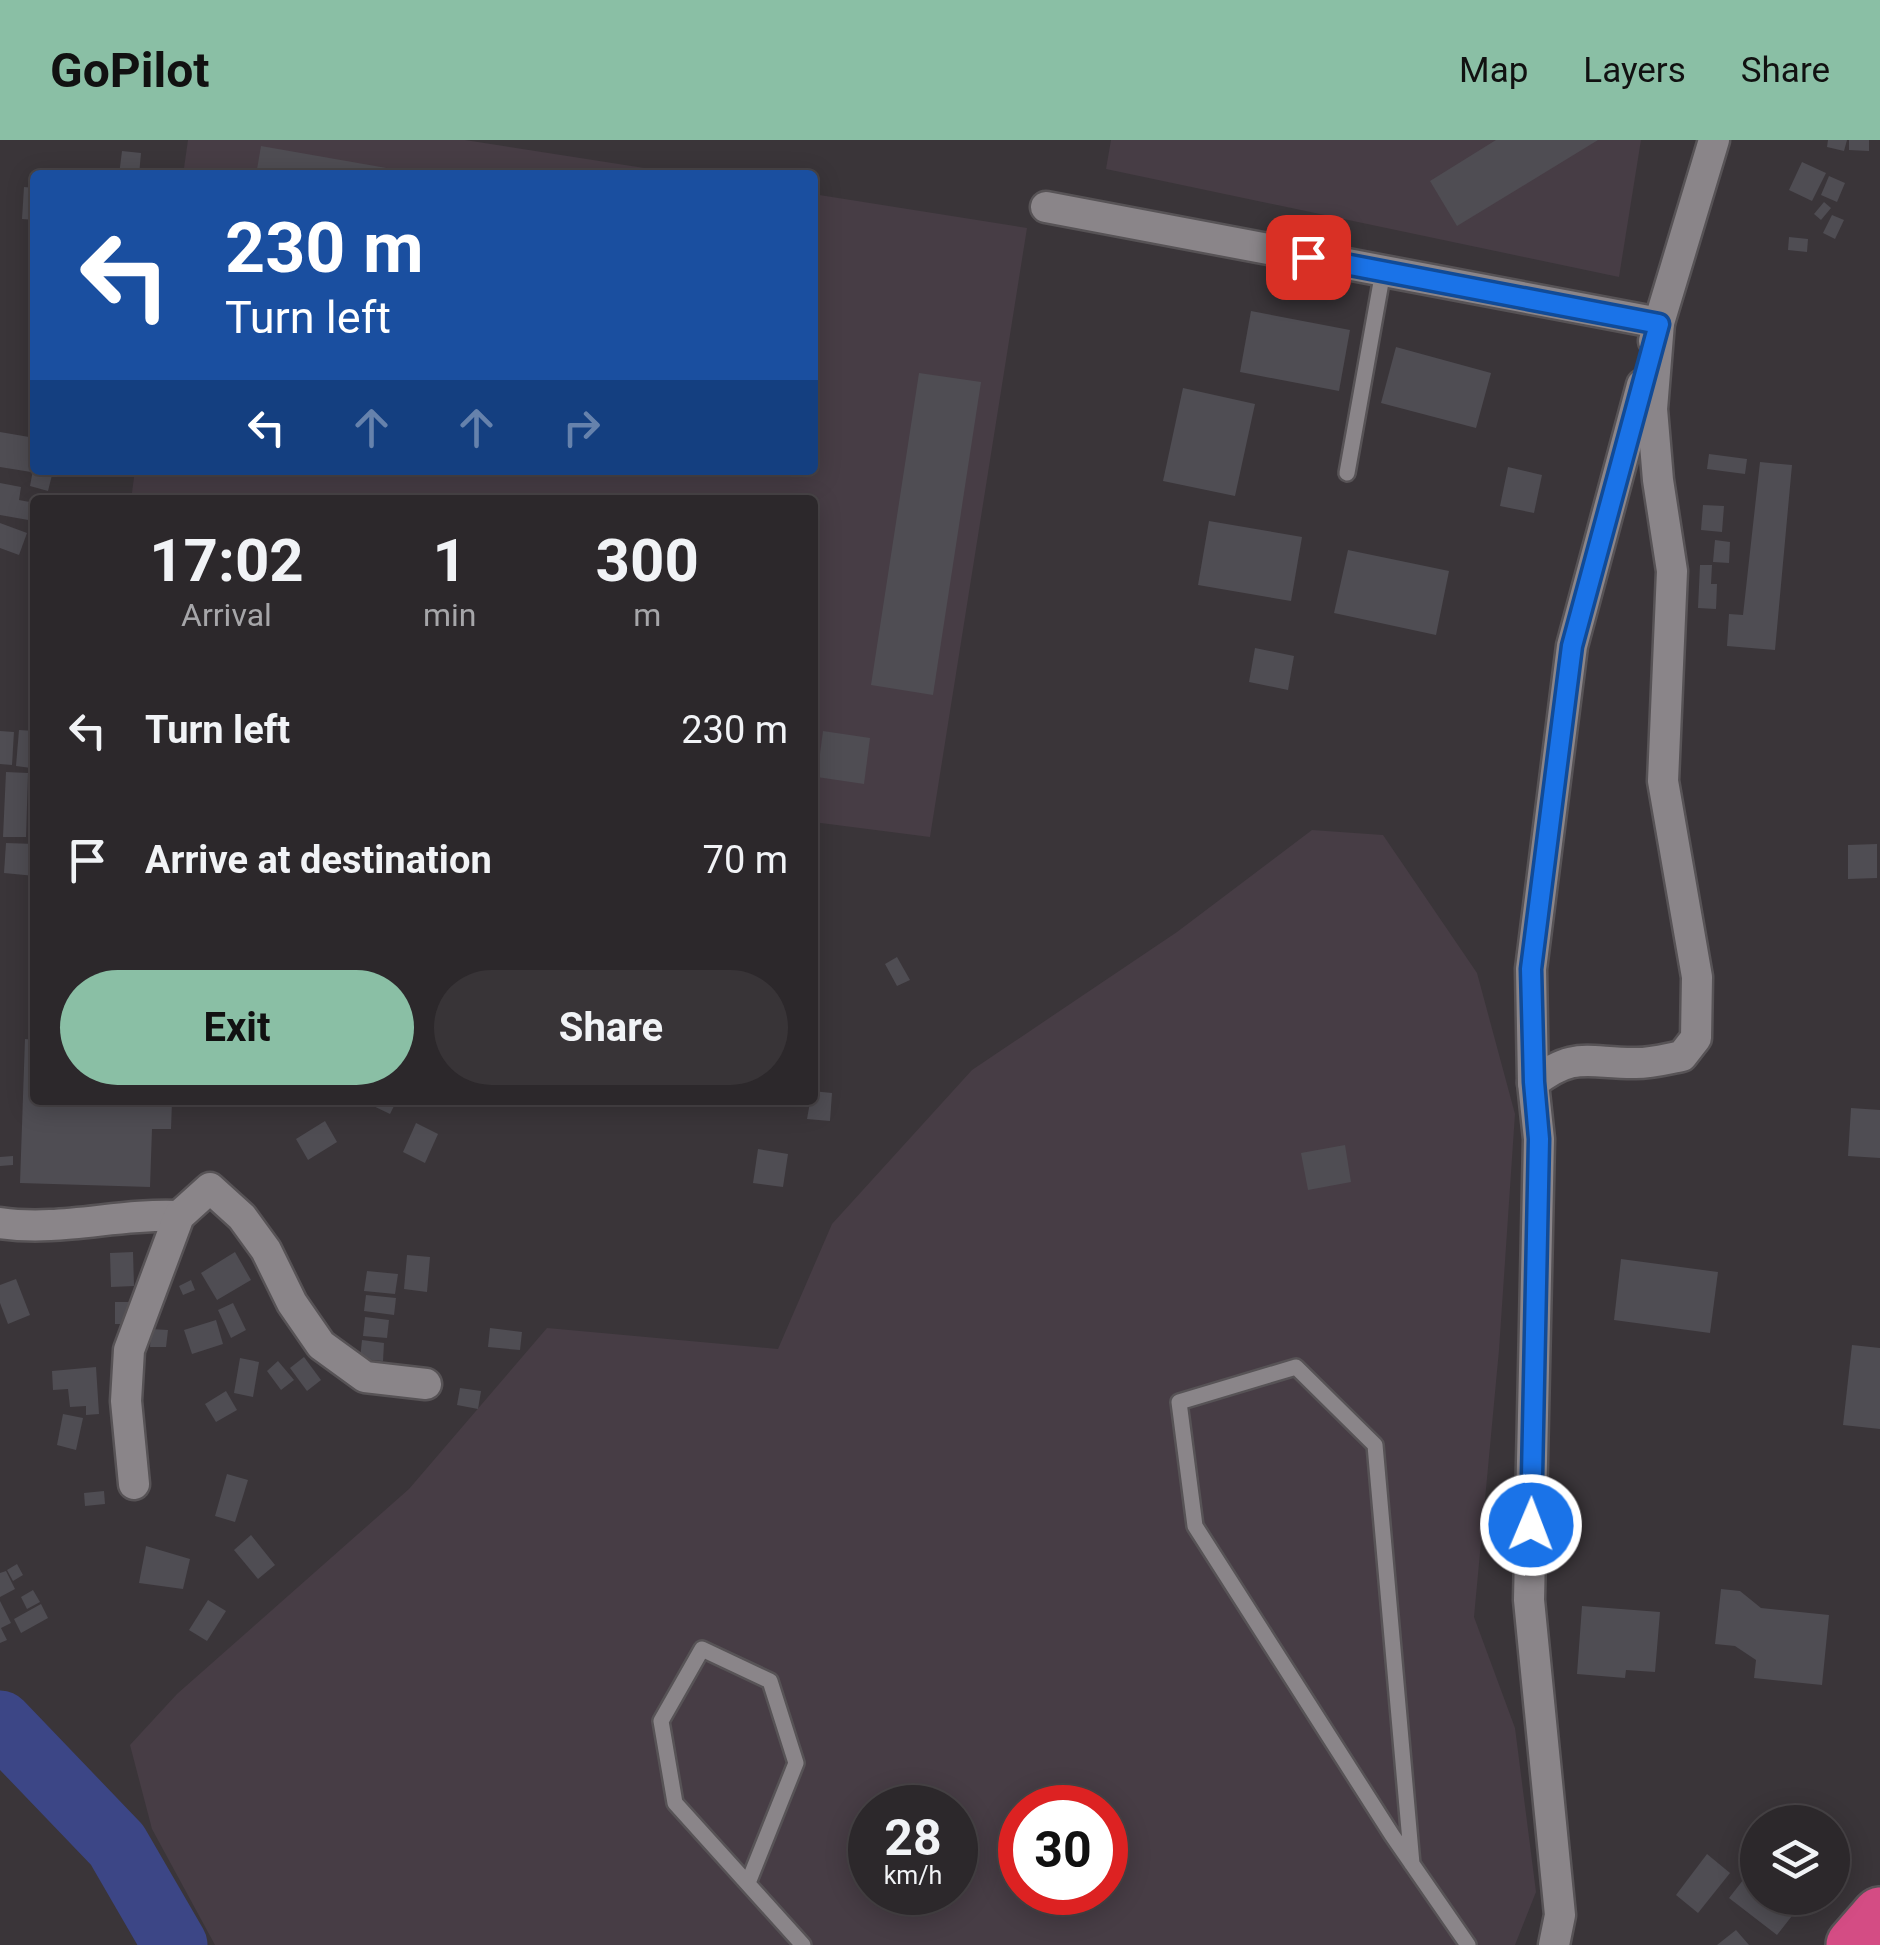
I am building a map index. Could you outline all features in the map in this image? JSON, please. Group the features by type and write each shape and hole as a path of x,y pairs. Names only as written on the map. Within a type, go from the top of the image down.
{"highway":[{"path":"1854,1945 1880,1915"}],"street":[{"path":"1554,1945 1560,1915 1529,1600 1539,1156 1531,969 1572,646 1659,324 1714,140"},
{"path":"1046,207 1659,324"},
{"path":"1534,1082 1554,1066 1574,1059 1638,1064 1682,1056 1696,1038 1697,977 1663,780 1672,571 1652,409 1659,324"},
{"path":"134,1484 126,1401 129,1350 179,1216 210,1188 242,1217 266,1250 292,1302 321,1345 366,1377 426,1384"},
{"path":"0,1223 179,1216"}],"lane":[{"path":"1347,473 1383,271"},
{"path":"1412,1864 1375,1444 1296,1368 1179,1402 1195,1526 1412,1864 1468,1945"},
{"path":"748,1883 796,1763 770,1681 702,1649 660,1721 675,1802 748,1883 804,1945"}],"shaded area":[{"path":"188,140 465,140 657,170 184,170"},
{"path":"1111,140 1641,140 1619,277 1106,169"},
{"path":"818,195 1027,228 930,837 818,823 818,495 132,495 134,475 818,475"},
{"path":"1312,830 1383,835 1477,973 1515,1114 1499,1350 1474,1617 1515,1728 1536,1892 1515,1945 215,1945 152,1829 130,1745 177,1694 409,1489 547,1328 778,1349 832,1224 972,1070 1177,932"}],"building":[{"path":"1496,140 1598,140 1457,226 1430,181"},
{"path":"1828,140 1847,140 1844,151 1827,147"},
{"path":"1849,140 1869,140 1869,151 1849,150"},
{"path":"261,146 398,170 257,170"},
{"path":"122,151 141,153 139,170 120,170"},
{"path":"1802,162 1826,173 1812,201 1789,190"},
{"path":"1829,176 1845,183 1837,202 1821,195"},
{"path":"24,187 30,188 30,220 22,219"},
{"path":"1824,202 1831,208 1821,220 1814,214"},
{"path":"1832,215 1844,220 1835,239 1823,233"},
{"path":"1789,237 1808,239 1807,252 1788,250"},
{"path":"1251,311 1350,330 1339,391 1240,372"},
{"path":"1396,347 1491,373 1476,428 1381,403"},
{"path":"919,373 981,382 933,695 871,685"},
{"path":"1183,388 1255,404 1235,496 1163,481"},
{"path":"0,432 30,437 30,472 0,467"},
{"path":"1709,454 1747,459 1745,474 1707,469"},
{"path":"1760,462 1792,465 1775,650 1727,646 1729,614 1743,615"},
{"path":"1508,467 1542,475 1534,513 1500,506"},
{"path":"32,475 52,475 48,491 30,486"},
{"path":"0,483 21,487 19,500 30,502 30,520 0,515"},
{"path":"1703,505 1724,506 1722,532 1701,530"},
{"path":"1209,521 1302,537 1291,601 1198,585"},
{"path":"0,523 27,533 19,555 0,548"},
{"path":"1715,540 1730,542 1729,563 1713,562"},
{"path":"1348,550 1449,571 1436,635 1334,613"},
{"path":"1700,565 1712,565 1711,584 1717,584 1716,609 1698,608"},
{"path":"1255,648 1294,656 1288,690 1249,682"},
{"path":"19,730 30,731 30,768 16,766"},
{"path":"0,731 14,732 12,765 0,764"},
{"path":"823,731 870,738 864,784 818,777"},
{"path":"6,772 28,773 26,837 3,837"},
{"path":"6,843 30,844 30,876 4,873"},
{"path":"1877,844 1877,878 1848,879 1848,845"},
{"path":"897,957 910,980 897,986 885,964"},
{"path":"25,1039 30,1040 30,1105 172,1105 171,1129 152,1129 150,1187 20,1183"},
{"path":"818,1092 832,1093 830,1121 807,1119 810,1105 818,1105"},
{"path":"371,1105 394,1105 390,1114"},
{"path":"1851,1108 1880,1110 1880,1158 1848,1156"},
{"path":"325,1121 337,1142 308,1160 296,1139"},
{"path":"416,1123 438,1134 425,1163 403,1152"},
{"path":"1345,1145 1351,1182 1308,1190 1301,1153"},
{"path":"758,1149 788,1154 783,1187 753,1183"},
{"path":"13,1156 13,1165 0,1166 0,1157"},
{"path":"133,1252 134,1286 111,1287 110,1253"},
{"path":"235,1252 251,1280 217,1300 201,1273"},
{"path":"407,1255 430,1257 427,1292 404,1289"},
{"path":"1621,1259 1718,1272 1710,1333 1614,1320"},
{"path":"367,1271 398,1274 395,1294 364,1291"},
{"path":"16,1279 30,1315 8,1324 0,1303 0,1285"},
{"path":"191,1280 195,1290 183,1295 179,1286"},
{"path":"366,1295 396,1298 394,1315 364,1311"},
{"path":"115,1302 130,1302 130,1324 115,1324"},
{"path":"233,1303 246,1330 231,1338 218,1310"},
{"path":"365,1317 389,1320 387,1338 363,1336"},
{"path":"216,1320 223,1344 192,1354 184,1330"},
{"path":"490,1328 522,1332 520,1350 488,1347"},
{"path":"151,1329 168,1330 166,1347 150,1347"},
{"path":"362,1340 384,1343 383,1361 360,1359"},
{"path":"1852,1345 1880,1348 1880,1429 1843,1425"},
{"path":"304,1357 321,1380 307,1391 290,1368"},
{"path":"240,1358 259,1362 253,1397 234,1393"},
{"path":"278,1361 294,1380 281,1390 267,1371"},
{"path":"96,1367 99,1414 86,1415 86,1406 70,1407 68,1389 53,1390 52,1371"},
{"path":"460,1388 481,1391 478,1409 457,1405"},
{"path":"226,1391 237,1410 216,1422 205,1404"},
{"path":"63,1414 83,1418 76,1450 57,1445"},
{"path":"227,1474 248,1480 235,1522 215,1516"},
{"path":"104,1491 105,1504 85,1506 84,1493"},
{"path":"251,1535 275,1565 258,1579 234,1550"},
{"path":"146,1546 190,1559 183,1589 139,1583"},
{"path":"17,1564 23,1575 13,1581 7,1570"},
{"path":"6,1571 15,1589 0,1597 0,1573"},
{"path":"1721,1589 1740,1591 1761,1608 1829,1615 1822,1685 1754,1678 1756,1660 1735,1646 1715,1644"},
{"path":"33,1590 40,1602 27,1609 21,1597"},
{"path":"208,1600 226,1611 207,1641 189,1630"},
{"path":"0,1601 11,1623 1,1628 7,1640 0,1643"},
{"path":"41,1604 48,1618 21,1633 14,1619"},
{"path":"1582,1606 1660,1612 1655,1672 1626,1670 1625,1678 1577,1674"},
{"path":"1707,1854 1730,1873 1698,1913 1676,1895"},
{"path":"1740,1884 1740,1906 1729,1898"},
{"path":"1751,1915 1793,1915 1777,1935"},
{"path":"1736,1930 1749,1945 1717,1945"}],"waterway":[{"path":"0,1723 117,1845 175,1945"}],"route":[{"path":"1308,257 1659,324 1572,646 1531,969 1539,1139 1531,1525"}]}
